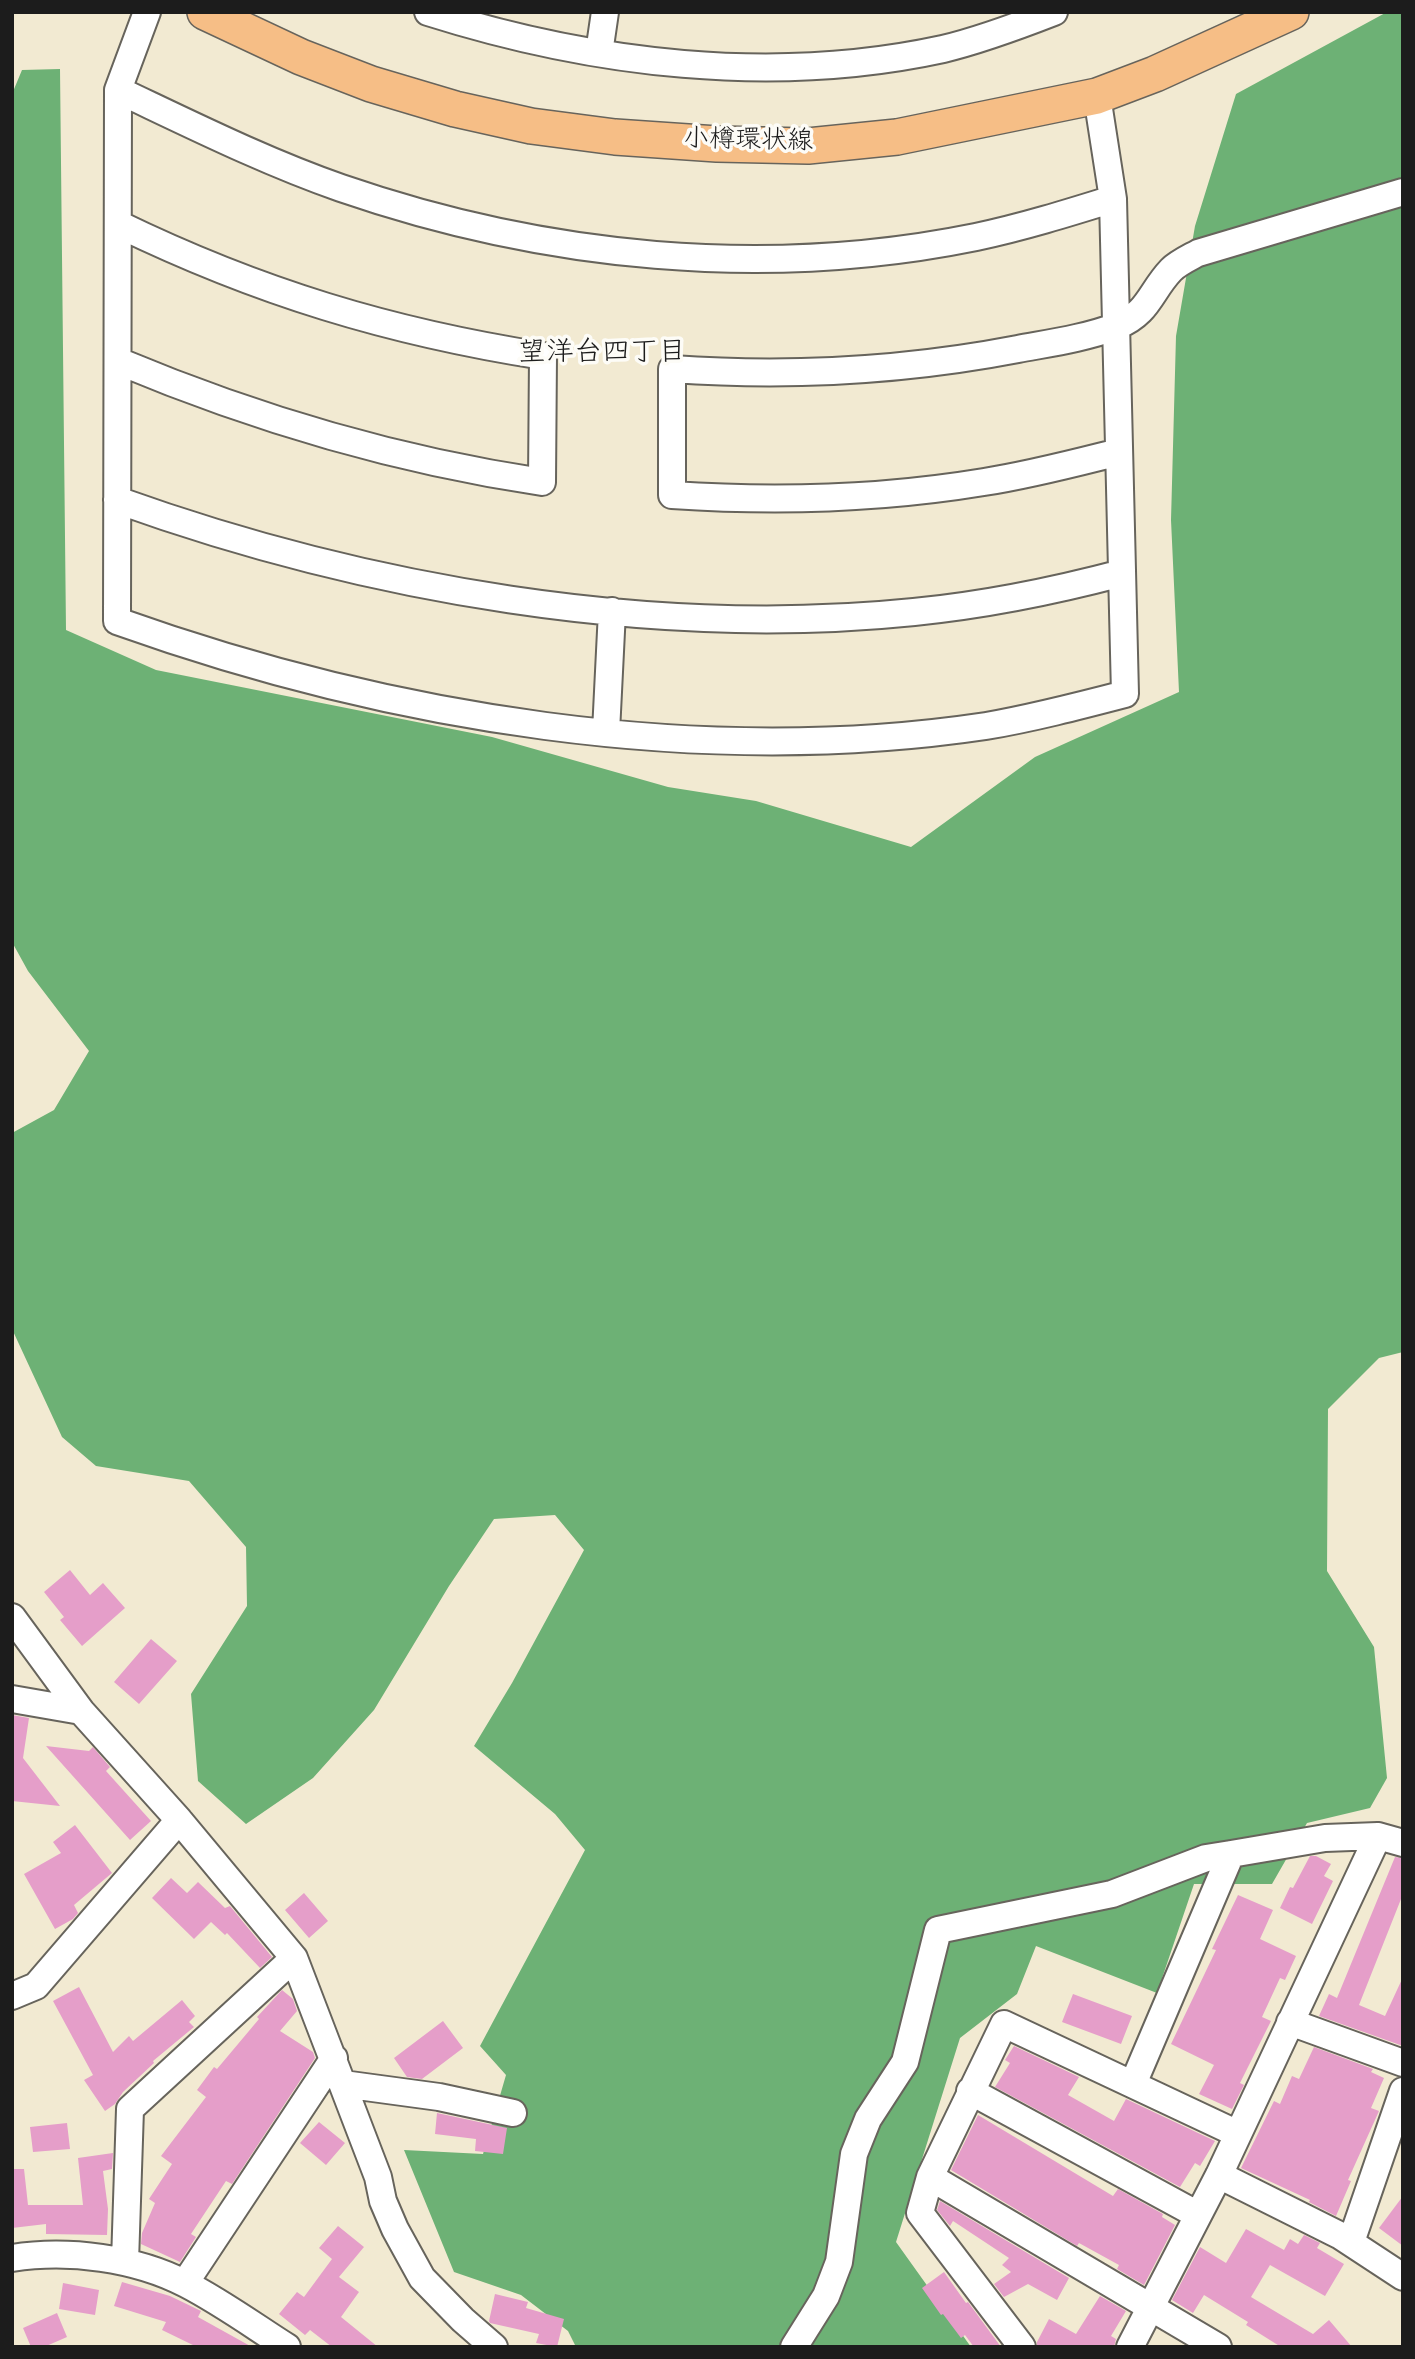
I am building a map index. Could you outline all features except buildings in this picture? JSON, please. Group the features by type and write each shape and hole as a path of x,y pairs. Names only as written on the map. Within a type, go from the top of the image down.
{"main road":[{"name":"小樽環状線","path":"205,12 301,57 371,84 531,126 615,137 717,144 808,146 897,137 1097,96 1155,74 1291,12"}],"street":[{"path":"147,12 118,90 117,621 244,662 370,694 496,718 606,732 702,739 772,740 891,736 986,725 1125,695 1114,199 1097,96"},
{"path":"428,12 508,34 599,53 689,64 752,67 816,66 880,60 944,48 1021,18 1054,12"},
{"path":"599,53 605,12"},
{"path":"118,90 285,166 397,206 517,236 643,255 773,259 840,256 908,248 976,237 1114,199"},
{"path":"1119,452 1054,469 915,491 778,499 672,495 672,369 771,373 841,371 982,356 1051,343 1116,326 1140,314 1172,268 1198,253 1403,192"},
{"path":"118,224 209,267 316,305 436,337 543,356 542,482 448,465 328,436 219,402 118,361"},
{"path":"117,500 255,544 369,573 495,596 612,611 771,619 902,613 985,603 1055,590 1122,573"},
{"path":"606,732 612,611"},
{"path":"12,1617 81,1711 179,1820 294,1958 334,2058 395,2229 422,2278 494,2347"},
{"path":"12,1699 81,1711"},
{"path":"12,1996 36,1986 179,1820"},
{"path":"794,2347 826,2296 839,2262 854,2154 868,2119 905,2062 938,1930 1112,1894 1206,1858 1325,1838 1390,1839 1290,2022 1219,2175 1130,2347"},
{"path":"1133,2084 1231,1854"},
{"path":"125,2262 130,2109 294,1958"},
{"path":"1290,2022 1403,2063"},
{"path":"1022,2347 920,2213 930,2177 1004,2024 1238,2134"},
{"path":"185,2283 334,2058"},
{"path":"343,2084 439,2096 513,2113"},
{"path":"970,2091 1198,2215"},
{"path":"1350,2242 1403,2091"},
{"path":"1219,2175 1350,2242 1403,2277"},
{"path":"930,2177 1218,2347"},
{"path":"12,2258 65,2255 125,2262 185,2283 287,2347"}],"green space":[{"path":"1387,12 1403,12 1403,1352 1379,1358 1328,1409 1327,1571 1374,1647 1387,1778 1370,1808 1307,1823 1272,1884 1194,1884 1157,1993 1036,1946 1017,1994 960,2038 896,2242 971,2347 576,2347 568,2331 521,2295 454,2272 404,2150 483,2154 506,2075 480,2046 585,1850 555,1814 474,1746 512,1683 584,1550 555,1515 494,1519 449,1586 374,1710 313,1778 246,1824 198,1781 191,1694 247,1606 246,1547 189,1481 96,1466 62,1437 12,1329 12,1133 54,1110 89,1051 28,971 12,942 12,94 22,70 60,69 66,630 156,670 492,737 668,787 756,801 911,847 1035,757 1179,692 1171,520 1176,336 1195,226 1236,94"}],"district":[{"name":"望洋台四丁目","path":"602,356"}]}
